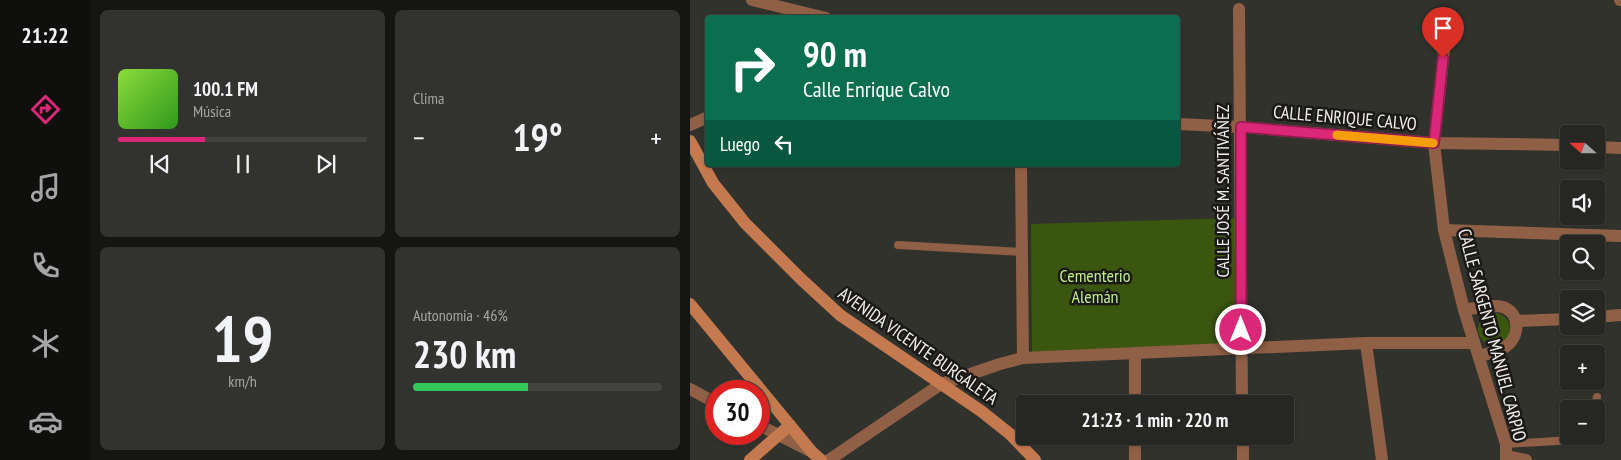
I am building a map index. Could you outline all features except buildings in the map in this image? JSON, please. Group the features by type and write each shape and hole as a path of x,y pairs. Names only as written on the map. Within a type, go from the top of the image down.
{"main road":[{"name":"AVENIDA VICENTE BURGALETA","path":"690,141 718,190 745,223 800,279 840,315 981,411 1010,434 1035,460"},
{"path":"690,304 816,456"},
{"path":"750,460 790,425"}],"street":[{"path":"752,0 814,15"},
{"name":"CALLE JOSÉ M. SANTIVÁÑEZ","path":"1238,9 1241,127 1242,395"},
{"name":"CALLE SARGENTO MANUEL CARPIO","path":"1445,41 1434,143 1444,230 1464,310 1506,453"},
{"path":"690,125 705,118"},
{"name":"CALLE ENRIQUE CALVO","path":"1180,124 1241,127 1434,143 1560,145"},
{"path":"1605,147 1621,148"},
{"path":"1021,167 1023,358"},
{"path":"1444,230 1621,236"},
{"path":"1464,310 1501,306 1512,314 1516,321 1516,335 1505,348 1479,356"},
{"path":"1605,317 1621,316"},
{"path":"1516,321 1560,319"},
{"path":"1366,343 1382,460"},
{"path":"829,460 941,384 1023,358 1366,343 1474,343"},
{"path":"1135,353 1135,395"},
{"path":"690,389 705,397"},
{"path":"770,431 816,456"},
{"path":"1135,445 1136,460"},
{"path":"1243,445 1243,460"},
{"path":"1506,453 1526,460"}],"lane":[{"path":"898,245 1021,252"},
{"path":"1506,453 1560,442"}],"green space":[{"name":"Cementerio Alemán","path":"1236,218 1239,343 1032,352 1031,224"},
{"path":"1494,313 1500,314 1505,318 1509,323 1509,335 1505,340 1500,344 1494,345 1488,344 1483,340 1479,335 1478,329 1479,323 1483,318 1488,314"}],"slow traffic":[{"path":"1337,135 1433,143"}],"route":[{"path":"1241,330 1241,127 1434,143 1443,58"}]}
